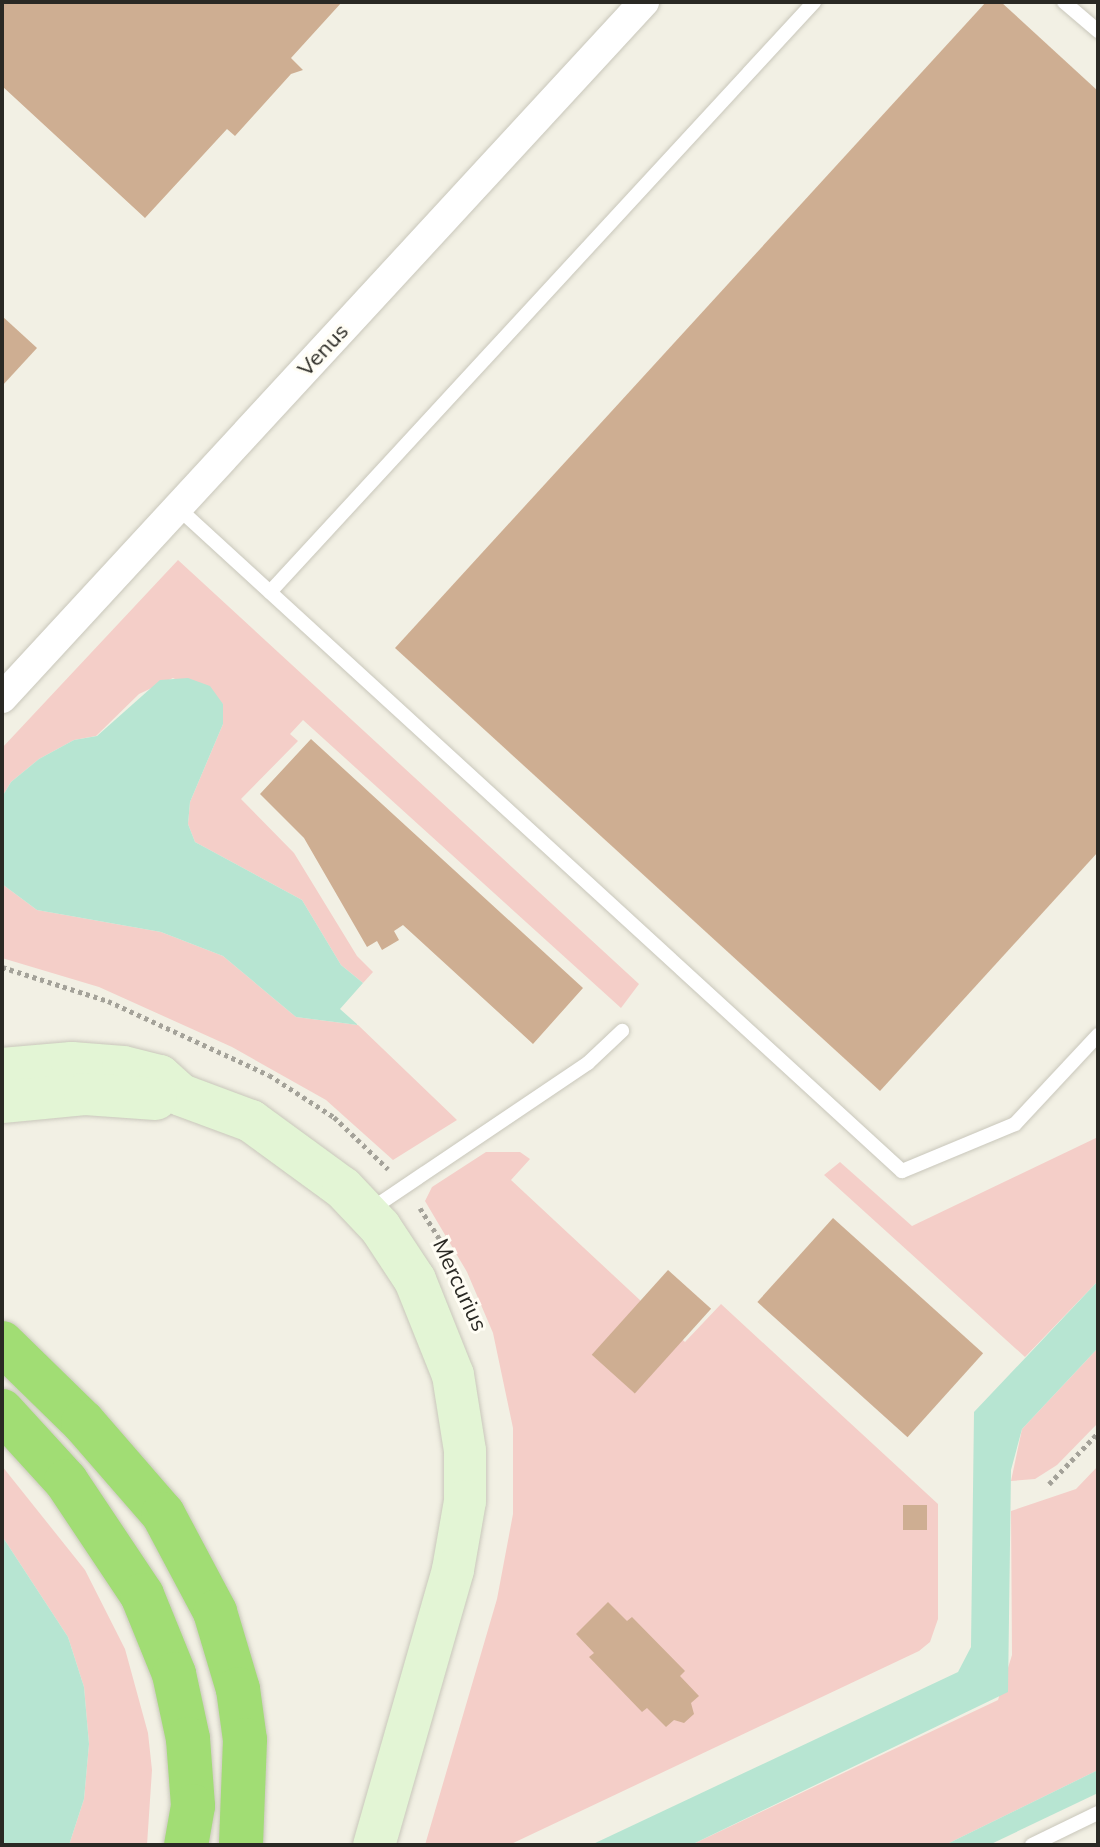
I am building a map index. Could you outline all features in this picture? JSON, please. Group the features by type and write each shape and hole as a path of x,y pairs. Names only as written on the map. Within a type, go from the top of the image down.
{"highway":[{"path":"2,1343 83,1422 163,1514 215,1612 238,1689 245,1740 241,1845"},
{"path":"2,1411 66,1481 142,1595 174,1674 188,1739 193,1806 186,1845"}],"main road":[{"name":"Mercurius","path":"2,1069 72,1063 123,1067 160,1076 181,1095 279,1138 323,1170 366,1212 415,1280 435,1323 453,1375 465,1451 458,1550 374,1845"},
{"name":"Mercurius","path":"2,1102 63,1094 153,1100 181,1095"}],"street":[{"name":"Venus","path":"2,698 644,2"}],"lane":[{"path":"270,592 814,2"},
{"path":"1064,2 1098,31"},
{"path":"177,507 902,1171 1015,1124 1098,1035"},
{"path":"366,1212 588,1063 622,1031"},
{"path":"1032,1845 1098,1813"}],"path":[{"name":"Mercurius","path":"2,967 108,1001 269,1075 355,1134 403,1186 444,1247"},
{"name":"Mercurius","path":"457,1270 486,1343"},
{"path":"1049,1484 1098,1433"}],"shaded area":[{"path":"178,560 639,984 621,1008 303,720 290,734 298,741 241,799 294,853 357,956 373,972 363,983 341,965 302,900 195,842 188,824 190,802 223,724 223,704 173,678 139,694 96,736 74,740 39,759 11,782 2,797 2,748"},
{"path":"188,678 210,686 223,704 223,724 190,802 188,824 195,842 302,900 341,965 363,983 340,1009 358,1025 296,1017 223,956 161,932 37,910 2,884 2,797 11,782 39,759 74,740 97,736 160,680"},
{"path":"2,884 37,910 161,932 223,956 296,1017 358,1025 457,1120 393,1160 326,1100 232,1047 99,987 2,958"},
{"path":"1098,1137 1098,1281 1025,1357 824,1175 840,1162 912,1226"},
{"path":"486,1152 520,1152 530,1159 511,1180 685,1342 721,1304 938,1504 938,1619 930,1642 919,1651 509,1845 425,1845 497,1599 513,1514 513,1428 493,1333 467,1272 425,1201 432,1187"},
{"path":"1098,1281 1098,1348 1022,1429 1011,1470 1008,1692 691,1845 591,1845 958,1672 971,1647 974,1412"},
{"path":"1098,1348 1098,1423 1057,1465 1035,1479 1011,1481 1022,1429"},
{"path":"2,1466 85,1570 125,1649 148,1733 152,1770 147,1845 69,1845 84,1799 89,1744 84,1687 68,1637 2,1536"},
{"path":"1098,1466 1098,1770 945,1845 691,1845 998,1700 1012,1655 1011,1511 1076,1489"},
{"path":"2,1536 68,1637 84,1687 89,1744 84,1799 69,1845 2,1845"},
{"path":"1098,1770 1098,1793 989,1845 945,1845"}],"building":[{"path":"2,2 342,2 291,58 303,70 291,74 235,136 227,129 145,218 2,86"},
{"path":"986,2 1001,2 1098,91 1098,852 880,1091 395,648"},
{"path":"2,316 37,348 2,386"},
{"path":"311,739 583,988 533,1044 403,925 394,931 399,940 382,950 377,941 367,947 304,838 260,794"},
{"path":"833,1218 983,1353 908,1437 757,1302"},
{"path":"668,1270 711,1309 635,1394 592,1355"},
{"path":"903,1505 927,1505 927,1530 903,1530"},
{"path":"608,1602 627,1621 632,1617 685,1671 680,1676 699,1696 691,1703 694,1714 684,1723 674,1720 666,1727 647,1708 642,1712 589,1657 594,1653 576,1634"}]}
